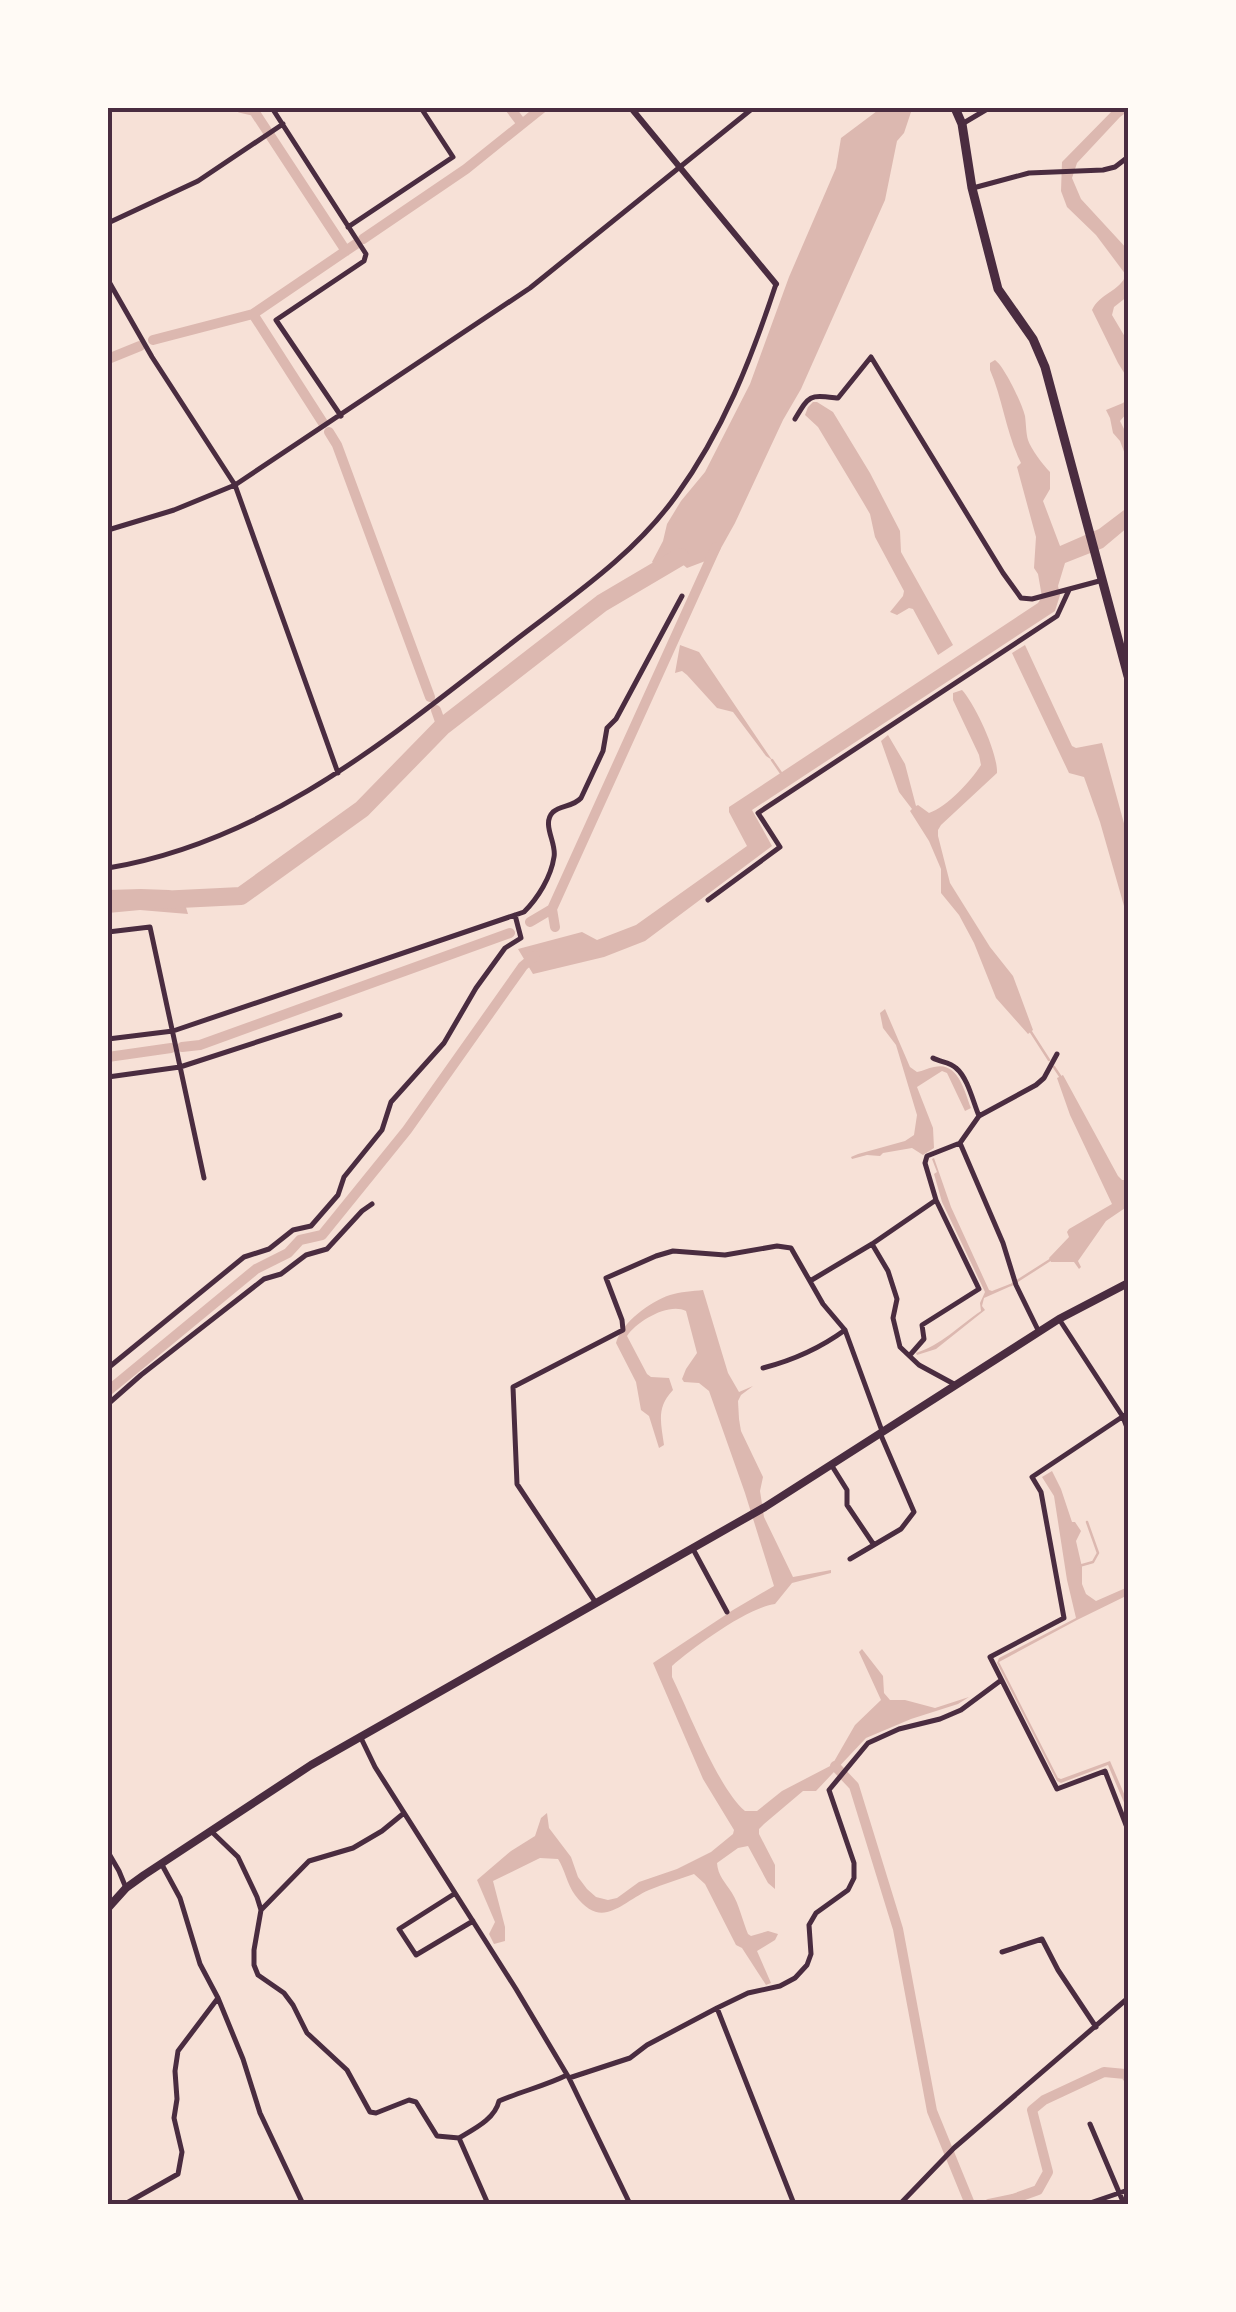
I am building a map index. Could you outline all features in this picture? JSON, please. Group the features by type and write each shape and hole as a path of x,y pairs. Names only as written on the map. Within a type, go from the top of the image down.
{"main road":[{"path":"955,108 962,124 972,188 998,289 1032,339 1045,367 1128,676"},
{"path":"108,1908 126,1888 162,1862 299,1772 765,1507 1059,1319 1128,1283"}],"street":[{"path":"272,108 366,254 364,261 276,320 341,416"},
{"path":"348,228 453,156 421,108"},
{"path":"108,868 206,842 289,804 338,773 624,556 675,498 716,435 753,353 776,284 631,108"},
{"path":"108,530 174,510 235,485 341,416 530,288 752,108"},
{"path":"962,124 989,108"},
{"path":"108,223 198,181 283,124"},
{"path":"972,188 1029,173 1114,167 1128,156"},
{"path":"108,280 144,344 235,485 338,773"},
{"path":"795,418 813,395 838,398 871,357 1022,598 1032,599 1103,580"},
{"path":"708,900 780,847 758,813 1058,616 1069,590"},
{"path":"108,1039 173,1031 524,912 532,904 556,854 548,825 551,815 581,798 603,751 607,728 682,596"},
{"path":"108,1368 244,1257 269,1249 293,1230 311,1226 338,1195 344,1177 382,1130 391,1102 444,1043 476,988 506,948 522,938 515,914"},
{"path":"108,932 150,926 204,1178"},
{"path":"108,1077 180,1067 340,1015"},
{"path":"910,1355 924,1339 922,1325 979,1289 936,1200 924,1163 927,1156 960,1142 979,1116 1036,1085 1057,1054"},
{"path":"933,1058 952,1064 960,1072 979,1116"},
{"path":"960,1142 1003,1242 1016,1285 1039,1332"},
{"path":"810,1281 936,1200"},
{"path":"108,1404 264,1279 327,1249 372,1204"},
{"path":"872,1244 897,1299 893,1318 900,1347 919,1365 954,1384"},
{"path":"597,1604 517,1484 513,1387 624,1330 606,1278 673,1252 724,1254 788,1246 794,1250 823,1304 845,1330 914,1512 901,1529 850,1559"},
{"path":"1059,1319 1126,1415 1128,1430"},
{"path":"763,1368 794,1360 845,1330"},
{"path":"1126,1415 1032,1477 1041,1492 1064,1618 990,1657 1057,1789 1105,1771 1128,1830"},
{"path":"831,1464 848,1490 846,1505 874,1545"},
{"path":"693,1549 727,1612"},
{"path":"212,1832 238,1857 261,1910 254,1950 258,1975 284,1993 307,2034 347,2070 370,2112 410,2100 420,2105 437,2136 459,2138 482,2123 498,2108 499,2101 527,2088 630,2058 717,2008 796,1978 811,1954 810,1925 816,1912 848,1890 854,1878 854,1863 829,1790 868,1743 960,1710 1000,1680"},
{"path":"360,1736 375,1767 568,2077 630,2204"},
{"path":"261,1910 308,1861 352,1848 404,1813"},
{"path":"108,1852 126,1888"},
{"path":"162,1862 180,1898 200,1964 243,2059 260,2113 303,2204"},
{"path":"454,1894 399,1929 416,1954 473,1922"},
{"path":"1002,1952 1042,1940 1096,2027"},
{"path":"125,2204 178,2174 182,2152 174,2118 178,2051 218,1998"},
{"path":"900,2204 954,2148 1128,1998"},
{"path":"717,2008 794,2204"},
{"path":"1090,2124 1124,2204"},
{"path":"459,2138 488,2204"},
{"path":"1088,2204 1128,2190"}],"shaded area":[{"path":"881,108 912,109 897,141 885,200 801,389 716,557 687,568 681,563 663,573 652,562 667,524 705,472 750,384 789,277 836,168 841,138"},
{"path":"1115,108 1128,111 1077,163 1072,178 1081,199 1128,250 1128,296 1114,307 1112,315 1128,342 1128,379 1092,310 1126,275 1096,235 1067,207 1061,191 1062,162"},
{"path":"995,360 1020,403 1030,444 1050,472 1050,489 1043,501 1060,546 1099,529 1128,507 1128,527 1103,548 1065,563 1055,611 752,810 772,846 645,941 604,957 533,974 518,949 582,932 597,940 636,925 747,846 729,807 1038,603 1042,597 1034,568 1036,537 1017,467 1021,463 990,370 990,363"},
{"path":"1128,398 1128,412 1120,421 1128,437 1128,462 1106,410"},
{"path":"813,402 833,412 900,531 901,552 953,645 938,655 913,609 897,615 890,612 904,591 875,537 870,514 818,427 805,415"},
{"path":"680,645 699,652 772,760 733,712 717,708 687,675 682,671 675,673"},
{"path":"1025,645 1072,746 1102,743 1128,838 1128,920 1084,777 1069,773 1012,653"},
{"path":"962,690 985,729 997,773 941,825 938,836 950,883 1013,976 1033,1030 1028,1034 996,998 974,943 941,893 941,869 912,809 899,792 881,741 888,735 905,764 916,806 929,813 944,805 981,765 953,700 953,693"},
{"path":"108,890 182,894 188,914 140,910 108,913"},
{"path":"885,1009 910,1067 917,1072 949,1068 959,1078 971,1108 965,1111 947,1073 942,1071 917,1087 933,1128 934,1148 923,1155 912,1148 852,1159 914,1135 917,1115 896,1045 883,1028 880,1013"},
{"path":"1063,1075 1118,1176 1128,1180 1128,1206 1106,1221 1078,1261 1079,1269 1074,1262 1051,1262 1049,1258 1069,1237 1069,1229 1112,1204 1070,1115 1057,1078"},
{"path":"934,1158 951,1207 989,1290 1011,1286 984,1298 985,1310 936,1349 917,1355 981,1311 980,1303 985,1292 942,1202"},
{"path":"703,1290 728,1373 739,1392 753,1386 738,1401 739,1419 763,1477 760,1491 764,1517 793,1577 831,1570 792,1583 775,1604 736,1620 672,1666 672,1677 725,1785 745,1811 757,1811 782,1791 832,1765 855,1725 881,1700 859,1652 862,1649 883,1676 884,1693 890,1700 935,1708 969,1697 866,1738 816,1791 803,1791 764,1824 759,1834 775,1865 775,1889 748,1846 738,1848 717,1863 748,1934 778,1934 757,1951 771,1983 766,1985 736,1945 705,1884 694,1874 649,1890 603,1913 585,1906 575,1895 558,1859 540,1858 493,1881 505,1927 505,1941 494,1944 489,1934 495,1922 477,1880 535,1836 541,1818 547,1813 549,1828 571,1857 578,1877 596,1897 608,1900 639,1882 711,1852 733,1834 703,1779 653,1663 774,1586 709,1391 699,1383 682,1379 697,1353 686,1311 671,1309 654,1314 627,1336 647,1374 669,1378 673,1390 662,1409 664,1445 659,1448 649,1416 641,1410 636,1382 616,1343 630,1321 654,1302 674,1294"},
{"path":"1052,1471 1072,1522 1081,1531 1076,1541 1086,1594 1096,1601 1128,1587 1128,1595 999,1662 1058,1778 1110,1761 1128,1812 1108,1765 1061,1783 1057,1781 997,1663 999,1658 1076,1618 1054,1496 1042,1477"}],"waterway":[{"path":"241,108 254,111 346,251"},
{"path":"510,108 522,124"},
{"path":"363,239 466,169 542,108"},
{"path":"323,423 253,314 356,244"},
{"path":"153,340 253,314"},
{"path":"108,359 140,346"},
{"path":"329,432 430,697"},
{"path":"555,927 552,909 716,547"},
{"path":"159,900 241,896 362,809 442,727 602,603 680,557"},
{"path":"436,710 442,727"},
{"path":"772,760 781,773"},
{"path":"530,922 552,909"},
{"path":"182,1047 200,1045 510,933"},
{"path":"108,1391 256,1269 288,1253 300,1240 322,1235 407,1130 523,966 535,956"},
{"path":"1031,1032 1049,1060"},
{"path":"108,1057 171,1048"},
{"path":"1054,1067 1060,1076"},
{"path":"1011,1285 1050,1260"},
{"path":"1079,1566 1093,1562 1098,1553 1087,1522"},
{"path":"835,1766 854,1786 898,1929 932,2111 970,2204"},
{"path":"989,2204 1038,2190 1048,2172 1032,2110 1044,2100 1104,2072 1125,2074 1128,2078"}]}
